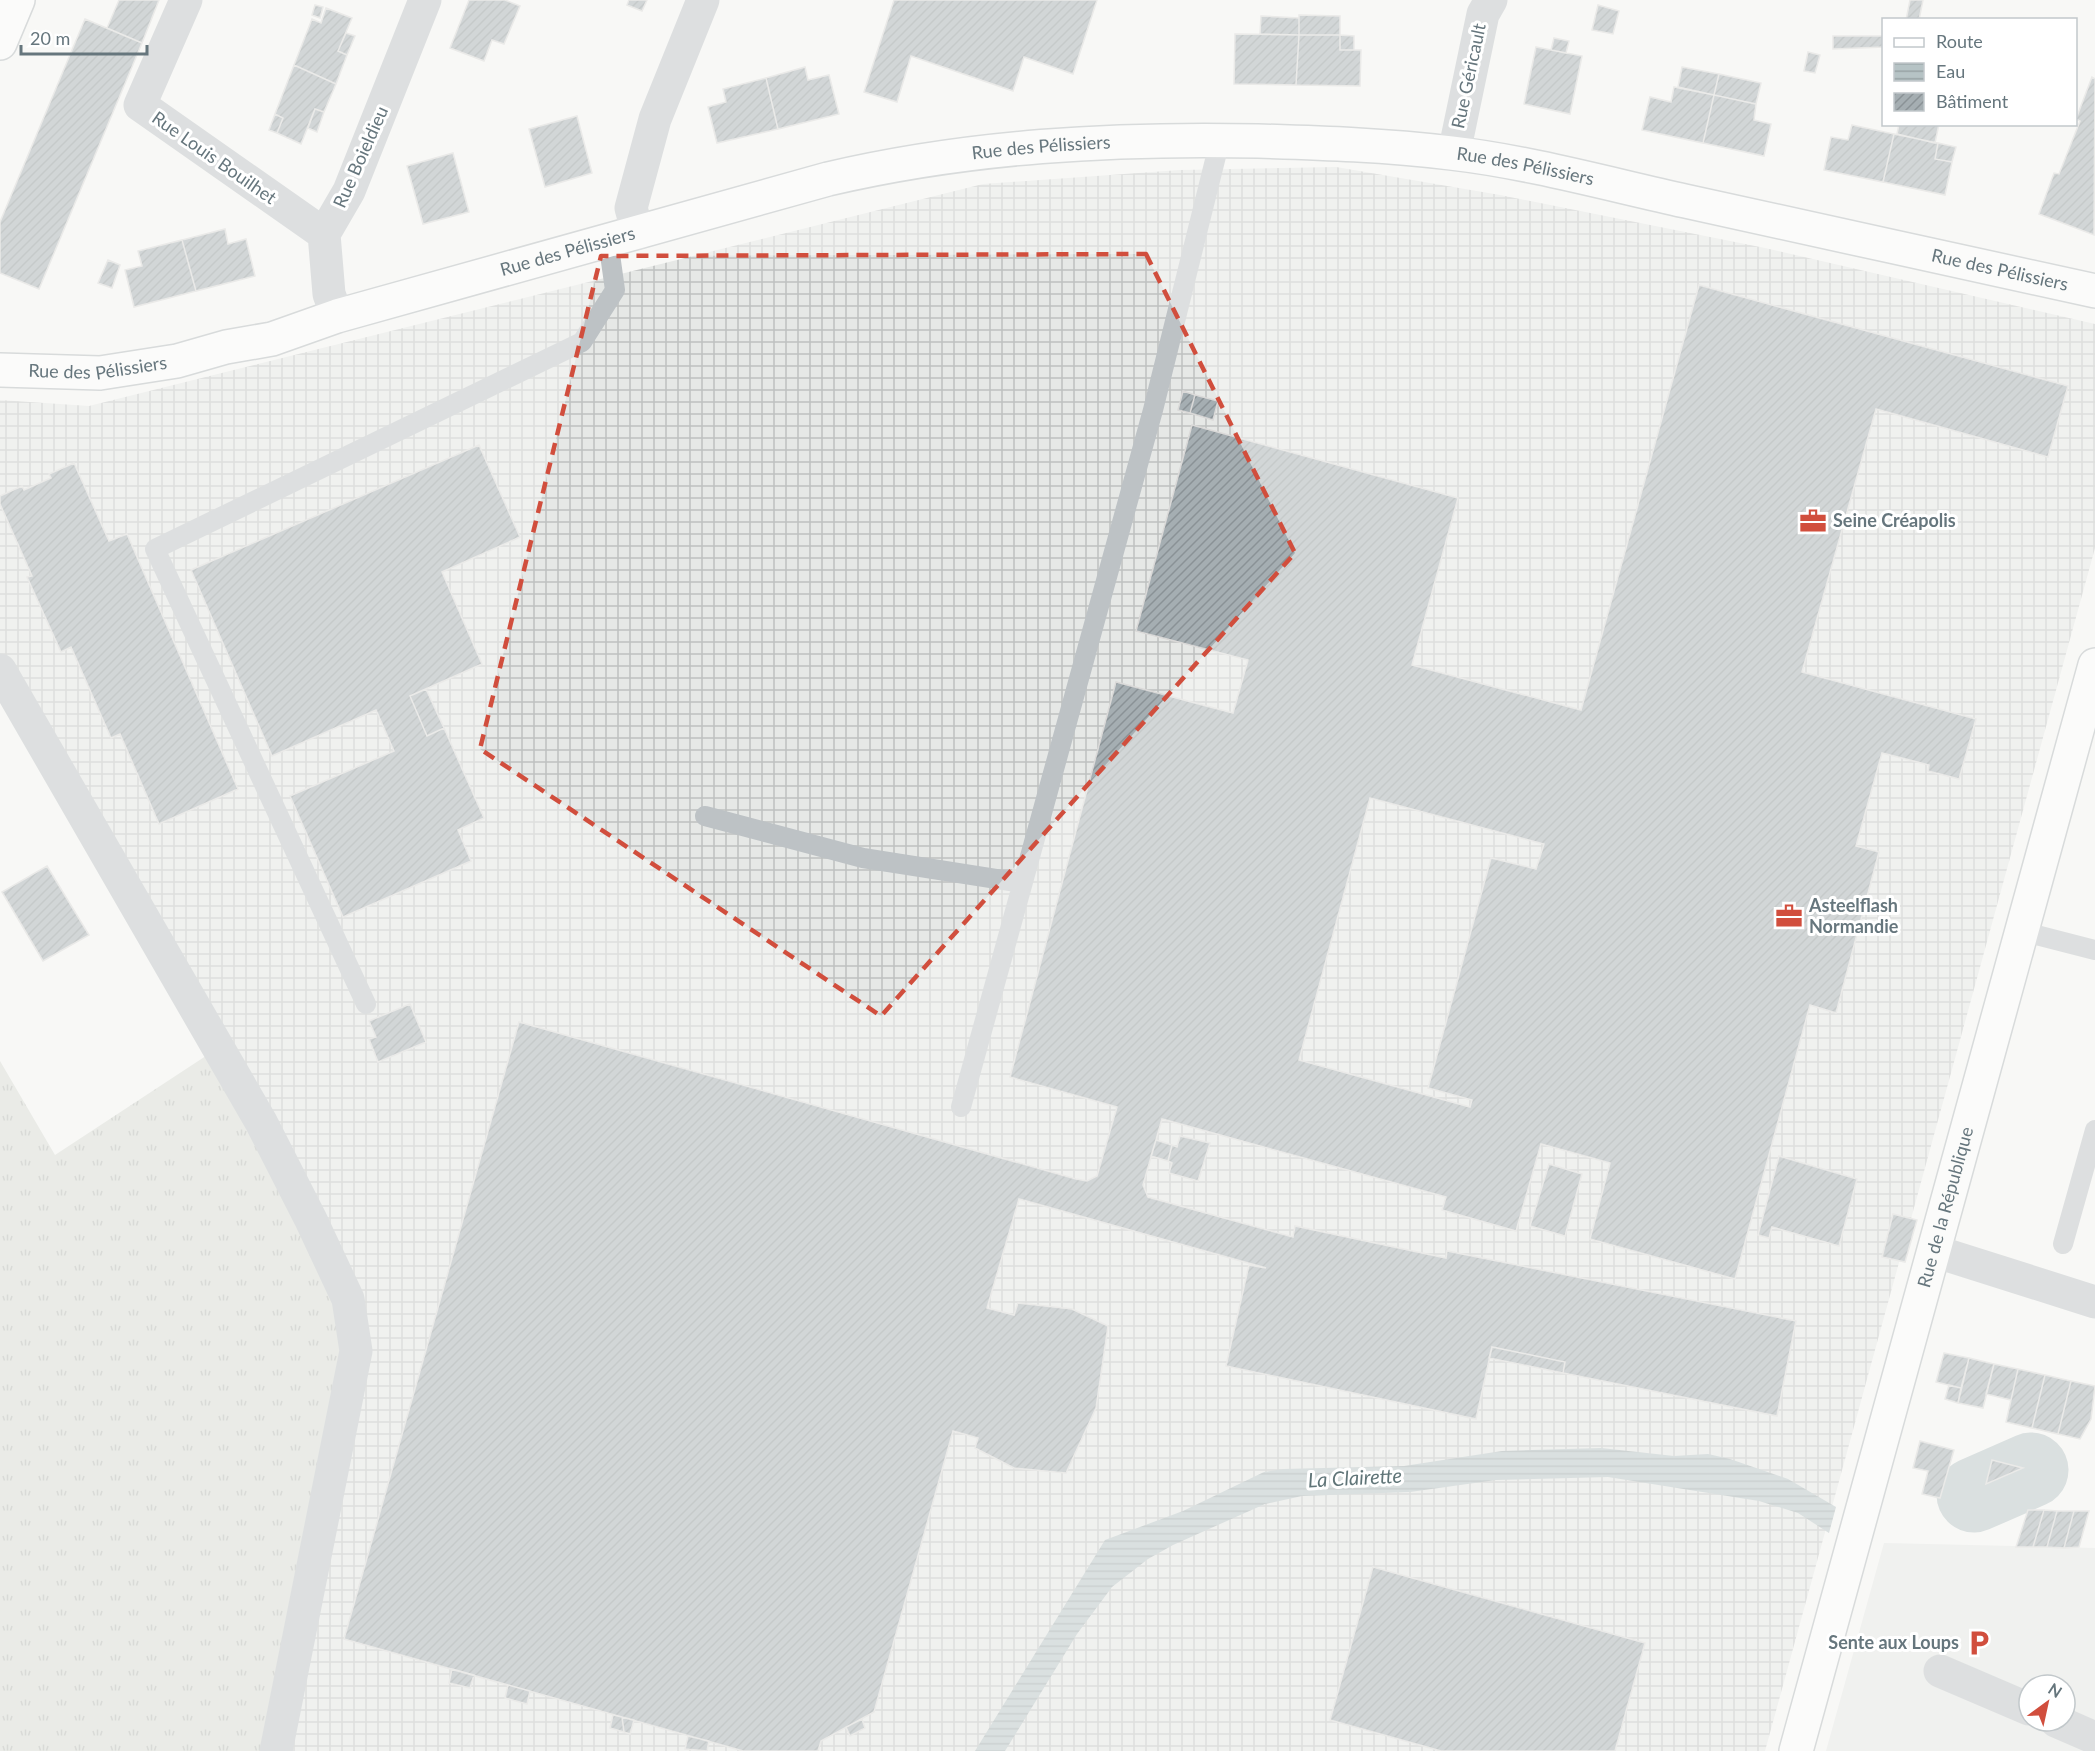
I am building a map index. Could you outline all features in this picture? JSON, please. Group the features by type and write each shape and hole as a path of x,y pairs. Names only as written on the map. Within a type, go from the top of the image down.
{"street":[{"path":"0,43 18,0"},
{"name":"Rue Louis Bouilhet","path":"186,0 140,105 324,234"},
{"name":"Rue Boieldieu","path":"324,234 349,191 425,0"},
{"path":"623,236 649,141 703,0"},
{"name":"Rue Géricault","path":"1454,153 1483,14 1491,0"},
{"name":"Rue des Pélissiers","path":"0,370 100,373 177,361 226,346 272,339 337,316 806,185 897,163 981,152 1101,142 1220,141 1352,144 1454,153 2095,291"},
{"path":"324,234 329,294 337,316"},
{"name":"Rue de la République","path":"1796,1751 2095,665"},
{"path":"0,670 261,1122 348,1299 356,1351 276,1751"},
{"path":"1934,1251 2095,1302"},
{"path":"1941,1671 2017,1704"},
{"path":"2077,1730 2095,1738"}],"lane":[{"path":"961,1107 1153,410 1220,141"},
{"path":"366,1004 155,549 582,342 615,290 623,236"},
{"path":"705,816 862,858 1022,883"},
{"path":"2021,931 2095,950"},
{"path":"2063,1244 2095,1130"}],"highlighted area":[{"path":"1146,254 1295,553 881,1016 480,749 601,256"}],"shaded area":[{"path":"1336,167 1500,195 1765,248 2095,324 2095,548 1765,1751 276,1751 348,1300 0,670 0,400 89,406 983,184 1180,170"},
{"name":"Sente aux Loups","path":"1884,1543 2095,1548 2095,1751 1826,1751"}],"green space":[{"path":"218,1048 348,1299 276,1751 0,1751 0,1061 55,1155"}],"water":[{"path":"1601,1448 1674,1456 1708,1454 1788,1479 1836,1507 1829,1533 1798,1513 1759,1501 1608,1477 1496,1480 1410,1492 1302,1496 1265,1504 1173,1545 1148,1559 1112,1587 1077,1634 1005,1751 975,1751 1105,1540 1183,1511 1264,1472 1284,1469 1404,1466 1502,1451"}],"building":[{"path":"119,0 159,0 142,43 107,28"},
{"path":"469,0 505,0 520,6 504,44 492,40 484,61 450,48"},
{"path":"629,0 647,0 642,11 627,5"},
{"path":"894,0 1097,0 1073,74 1024,57 1013,91 911,56 897,102 864,92"},
{"path":"1910,0 1923,0 1919,18 1906,18"},
{"path":"315,5 323,7 320,18 312,15"},
{"path":"1598,5 1619,11 1613,34 1592,30"},
{"path":"326,8 352,18 338,51 347,55 336,84 294,65 312,19 321,23"},
{"path":"1299,15 1340,16 1340,35 1299,35"},
{"path":"1261,16 1299,18 1299,35 1260,34"},
{"path":"85,19 142,43 39,289 0,273 0,222"},
{"path":"346,33 355,36 347,55 338,51"},
{"path":"1235,34 1299,35 1296,85 1234,84"},
{"path":"1299,35 1340,35 1340,50 1361,50 1360,86 1296,85"},
{"path":"1340,35 1354,36 1354,50 1340,50"},
{"path":"1833,36 1882,36 1882,47 1833,49"},
{"path":"1554,38 1569,41 1566,53 1551,50"},
{"path":"1536,47 1582,56 1570,114 1524,104"},
{"path":"1808,52 1820,55 1815,73 1804,71"},
{"path":"294,65 336,84 324,112 315,109 301,144 277,133 283,118 275,114"},
{"path":"805,67 808,80 829,75 839,114 778,129 766,78"},
{"path":"1682,67 1719,74 1714,95 1678,87"},
{"path":"1719,74 1761,83 1756,104 1714,95"},
{"path":"2092,77 2095,79 2094,235 2039,214 2054,173 2059,174 2080,121 2077,116"},
{"path":"766,78 778,129 717,143 708,107 726,102 723,89"},
{"path":"1674,87 1714,95 1703,143 1642,130 1650,97 1671,102"},
{"path":"1714,95 1756,104 1754,120 1771,124 1764,156 1703,143"},
{"path":"315,109 324,112 317,132 308,128"},
{"path":"275,114 283,118 277,133 269,130"},
{"path":"577,116 592,173 545,187 529,129"},
{"path":"1852,125 1894,134 1883,182 1824,170 1831,137 1848,140"},
{"path":"1899,126 1939,126 1935,143 1897,134"},
{"path":"1894,134 1938,143 1935,159 1952,162 1945,195 1883,182"},
{"path":"1938,143 1956,147 1952,162 1935,159"},
{"path":"453,153 469,212 423,224 407,166"},
{"path":"225,229 228,244 246,239 255,276 196,291 182,240"},
{"path":"182,240 196,291 134,307 125,270 142,266 138,251"},
{"path":"108,260 120,265 112,288 98,283"},
{"path":"1699,285 2068,386 2048,457 1876,409 1802,672 1976,719 1959,779 1928,771 1929,765 1882,753 1856,846 1879,852 1836,1013 1810,1005 1735,1279 1590,1239 1610,1163 1541,1144 1516,1231 1442,1210 1446,1197 1162,1119 1143,1185 1148,1197 1293,1237 1295,1226 1446,1258 1447,1251 1796,1321 1777,1416 1563,1373 1565,1362 1492,1347 1476,1419 1226,1366 1249,1265 1266,1268 1019,1199 987,1308 1014,1315 1018,1303 1072,1309 1108,1326 1096,1408 1066,1473 1014,1468 975,1448 978,1438 953,1431 874,1712 821,1741 818,1751 743,1751 344,1639 519,1022 1076,1179 1087,1181 1097,1176 1117,1107 1010,1077 1116,682 1233,713 1248,660 1136,631 1192,425 1458,498 1412,665 1581,710","holes":["1370,798 1544,844 1536,869 1491,858 1428,1088 1472,1100 1470,1107 1299,1060"]},
{"path":"1183,391 1195,395 1190,413 1178,410"},
{"path":"1195,395 1218,401 1213,420 1190,413"},
{"path":"479,445 520,537 442,572 482,664 410,696 427,736 444,728 484,818 458,830 471,861 343,917 290,796 394,751 376,710 272,756 191,570"},
{"path":"74,463 109,541 127,534 238,789 159,824 120,734 111,738 71,647 61,652 27,577 32,576 0,504 0,496 22,486 24,490 51,478 49,474"},
{"path":"426,689 444,728 427,736 410,696"},
{"path":"47,866 89,935 43,961 2,892"},
{"path":"410,1004 426,1042 378,1062 369,1039 376,1037 369,1021"},
{"path":"1180,1136 1210,1143 1198,1181 1169,1173 1172,1163 1168,1161 1172,1145 1177,1147"},
{"path":"1156,1140 1172,1145 1168,1161 1151,1156"},
{"path":"1779,1156 1857,1179 1839,1246 1772,1227 1769,1238 1758,1235"},
{"path":"1549,1164 1582,1174 1565,1236 1530,1226"},
{"path":"1893,1214 1917,1220 1905,1262 1882,1257"},
{"path":"1492,1347 1565,1362 1563,1373 1489,1358"},
{"path":"1944,1353 1969,1358 1961,1388 1936,1382"},
{"path":"1969,1358 1994,1364 1983,1408 1958,1403"},
{"path":"1994,1364 2018,1369 2011,1400 1986,1394"},
{"path":"2018,1369 2045,1375 2032,1428 2006,1422"},
{"path":"2045,1375 2071,1381 2058,1434 2032,1428"},
{"path":"2071,1381 2095,1386 2091,1419 2080,1439 2058,1434"},
{"path":"1949,1385 1961,1388 1958,1403 1945,1399"},
{"path":"1920,1441 1954,1450 1940,1498 1922,1494 1928,1471 1913,1468"},
{"path":"1992,1460 2023,1468 1986,1484"},
{"path":"2028,1510 2044,1510 2033,1547 2016,1547"},
{"path":"2044,1510 2057,1511 2047,1547 2033,1547"},
{"path":"2057,1511 2074,1511 2064,1548 2047,1547"},
{"path":"2074,1511 2089,1511 2079,1547 2064,1548"},
{"path":"1373,1567 1645,1643 1615,1751 1441,1751 1330,1720"},
{"path":"452,1669 474,1675 470,1688 449,1683"},
{"path":"508,1685 530,1691 527,1704 505,1698"},
{"path":"613,1715 622,1717 624,1732 610,1728"},
{"path":"622,1717 634,1720 630,1734 624,1732"},
{"path":"862,1719 865,1728 850,1736 846,1727"},
{"path":"688,1736 709,1741 707,1751 685,1749"}],"waterway":[{"name":"La Clairette","path":"1974,1495 2031,1470"}],"place":[{"name":"Seine Créapolis","path":"1813,521"},
{"name":"Asteelflash Normandie","path":"1789,916"},
{"name":"Sente aux Loups","path":"1979,1643"}]}
